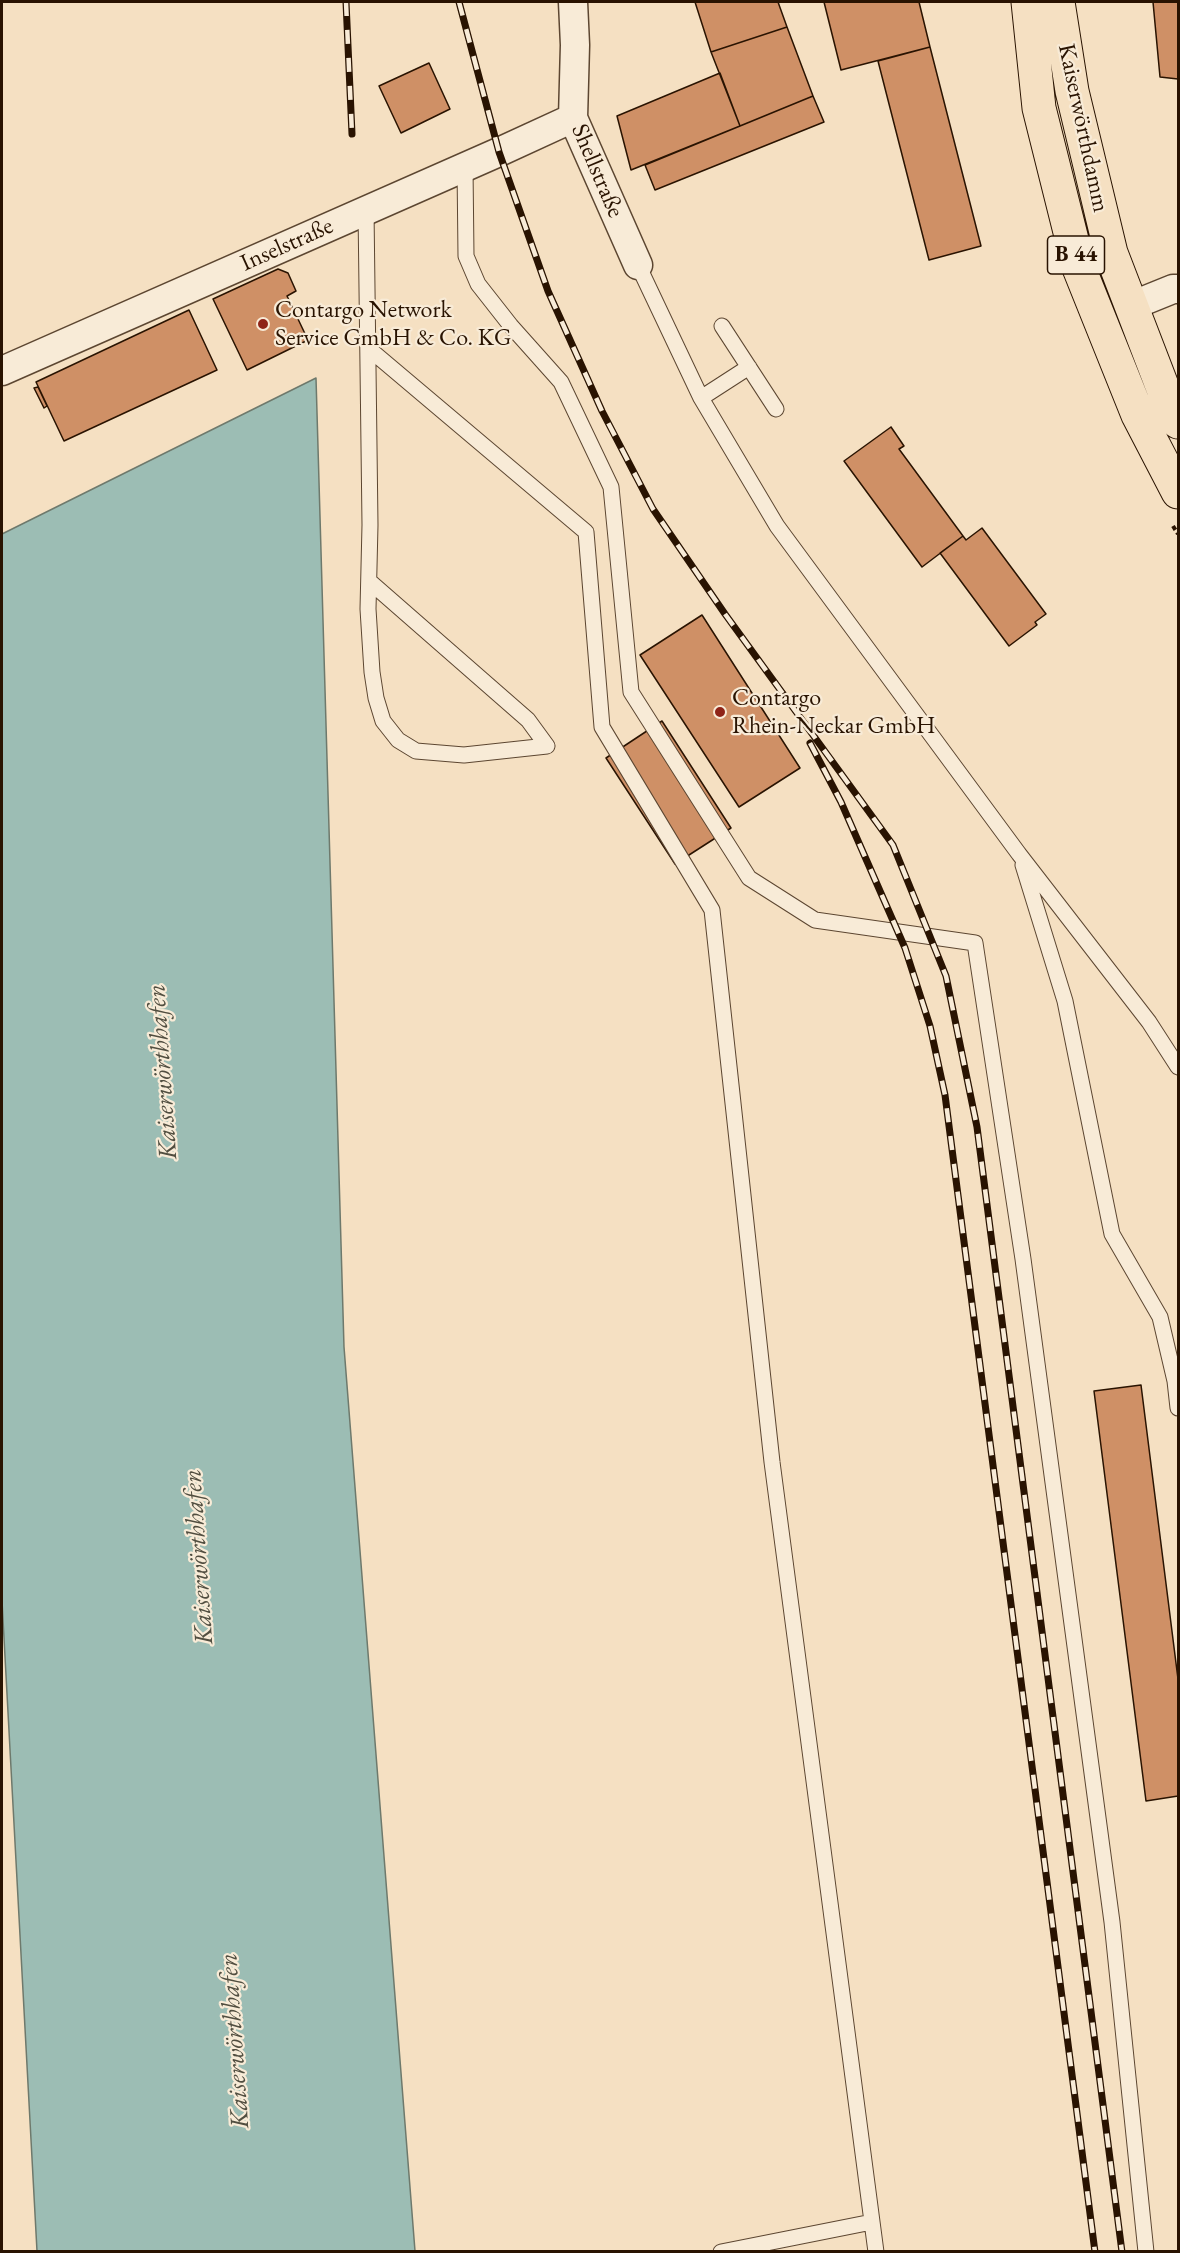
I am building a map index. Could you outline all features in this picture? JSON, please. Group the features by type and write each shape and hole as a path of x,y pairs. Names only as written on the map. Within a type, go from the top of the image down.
{"main road":[{"name":"Kaiserwörthdamm","path":"1028,2 1039,108 1079,268 1138,415 1179,492"},
{"name":"Kaiserwörthdamm","path":"1058,2 1075,102 1111,253 1169,404 1179,422"}],"street":[{"name":"Shellstraße","path":"573,2 573,118 638,265"},
{"name":"Inselstraße","path":"2,371 573,118"},
{"path":"1131,306 1173,289 1179,289"}],"lane":[{"path":"465,167 466,256 478,284 511,326 561,382 611,487 631,692 749,878 815,920 975,944 1021,1248 1112,1922 1146,2252"},
{"path":"366,210 369,581 372,672 383,721 398,740 416,751 464,755 548,746 528,720 369,581"},
{"path":"638,265 701,398 777,526 1019,854 1149,1022 1179,1067"},
{"path":"722,326 776,409"},
{"path":"368,348 586,532 602,727 712,910 772,1462 876,2252"},
{"path":"701,398 748,367"},
{"path":"1019,854 1065,1000 1112,1234 1160,1317 1179,1408"},
{"path":"721,2252 872,2222"}],"water":[{"name":"Kaiserwörthhafen","path":"316,378 344,1347 415,2251 37,2251 2,1601 2,534"}],"building":[{"path":"695,2 778,2 787,27 711,52"},
{"path":"824,2 919,2 930,47 841,70"},
{"path":"1153,2 1178,2 1178,79 1160,77"},
{"path":"787,27 813,96 740,126 711,52"},
{"path":"930,47 981,246 929,260 878,61"},
{"path":"429,63 450,109 401,133 379,86"},
{"path":"720,73 740,126 631,170 617,116"},
{"path":"813,96 824,122 655,190 645,165"},
{"name":"Contargo Network Service GmbH & Co. KG","path":"278,269 288,273 296,291 287,296 308,340 247,370 213,299"},
{"path":"189,310 217,370 64,441 36,382"},
{"path":"38,387 47,406 44,408 34,388"},
{"path":"891,427 904,446 899,449 963,536 922,567 844,461"},
{"path":"982,528 1046,614 1035,622 1037,625 1009,646 940,553 963,536 966,540"},
{"name":"Contargo Rhein-Neckar GmbH","path":"702,615 800,768 739,807 640,655"},
{"path":"662,721 731,828 675,864 606,758"},
{"path":"1141,1385 1178,1679 1178,1796 1146,1801 1094,1391"}],"railway":[{"path":"346,2 352,134"},
{"path":"459,2 499,152 548,291 602,411 653,509 725,614 893,845 946,976 977,1127 1122,2252"},
{"path":"810,743 841,802 905,948 930,1026 945,1095 1095,2252"}],"place":[{"name":"Contargo Network Service GmbH & Co. KG","path":"263,324"},
{"name":"Contargo Rhein-Neckar GmbH","path":"720,712"}]}
